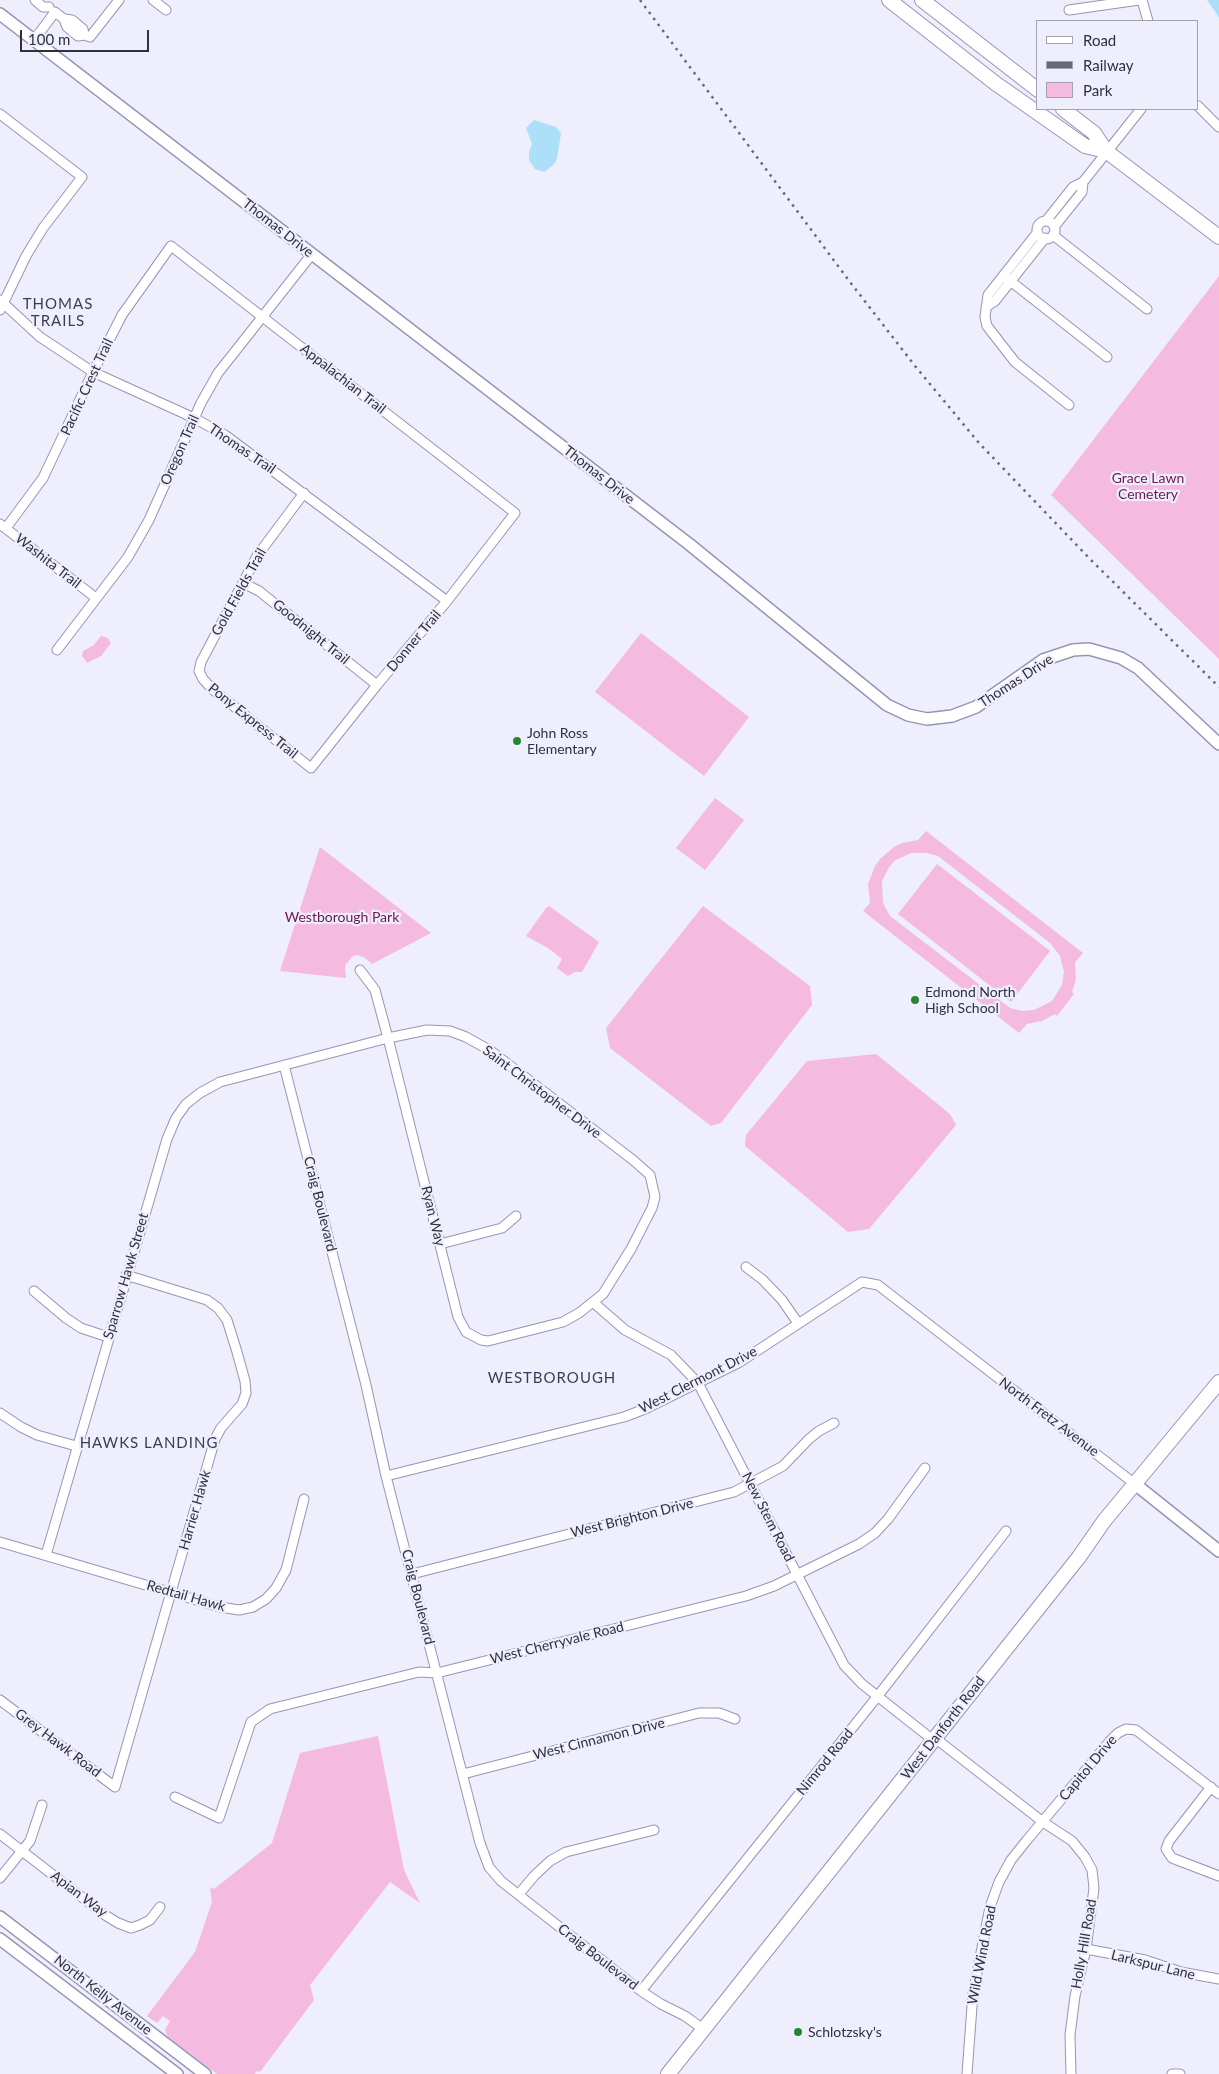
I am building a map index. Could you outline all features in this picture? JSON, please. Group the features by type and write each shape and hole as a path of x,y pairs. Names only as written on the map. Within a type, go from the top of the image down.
{"main road":[{"path":"889,0 995,84 1085,146 1106,151"},
{"path":"922,0 1036,88"},
{"path":"1064,110 1094,133 1106,151 1219,237"},
{"name":"West Danforth Road","path":"668,2074 1135,1484 1219,1382"}],"street":[{"path":"35,0 43,7 49,7 45,0"},
{"path":"34,40 55,12 64,19 67,27 78,36 84,35 90,38 119,0"},
{"path":"153,0 166,10"},
{"path":"1070,10 1141,0 1148,20"},
{"name":"Thomas Drive","path":"0,14 689,544 887,705 908,715 927,719 952,716 976,707 1043,660 1073,650 1089,649 1121,658 1138,668 1219,744"},
{"path":"1199,107 1219,127"},
{"path":"1069,405 1014,362 987,326 984,317 986,307 995,301 1007,279 1047,231 1073,187 1083,182 1140,110"},
{"path":"0,114 82,177 43,228 26,256 1,305"},
{"path":"1047,231 1146,308"},
{"name":"Appalachian Trail","path":"171,246 515,513"},
{"name":"Pacific Crest Trail","path":"3,526 43,478 122,315 171,246"},
{"name":"Oregon Trail","path":"56,650 128,557 138,540 194,418 218,373 312,254"},
{"path":"1007,279 1107,357"},
{"name":"Thomas Trail","path":"1,305 40,337 93,372 194,418 248,450 447,601"},
{"name":"Gold Fields Trail","path":"199,671 201,662 257,556 304,493"},
{"name":"Donner Trail","path":"311,768 376,685 447,601 515,513"},
{"name":"Washita Trail","path":"3,526 96,598"},
{"name":"Goodnight Trail","path":"243,583 259,590 376,685"},
{"name":"Pony Express Trail","path":"199,671 212,689 311,768"},
{"name":"Ryan Way","path":"360,970 375,990 461,1324 466,1332 480,1340 501,1338 562,1322 594,1303"},
{"name":"Saint Christopher Drive","path":"284,1065 388,1038 427,1030 450,1031 466,1037 491,1051 633,1160 650,1176 655,1197 652,1208 610,1284 594,1303"},
{"name":"Sparrow Hawk Street","path":"46,1555 126,1275 167,1139 176,1118 186,1104 220,1082 284,1065"},
{"name":"Craig Boulevard","path":"284,1065 366,1385 386,1476 480,1843 489,1867 500,1881 641,1991 660,2004 685,2016 703,2029"},
{"path":"440,1244 502,1228 516,1216"},
{"path":"746,1267 763,1280 782,1300 798,1324"},
{"name":"Harrier Hawk","path":"115,1787 215,1439 221,1428 242,1404 246,1393 245,1381 227,1320 218,1308 207,1300 126,1275"},
{"name":"West Clermont Drive","path":"386,1476 624,1417 645,1409 740,1362 862,1282 878,1284"},
{"name":"North Fretz Avenue","path":"878,1284 1219,1551"},
{"path":"34,1291 81,1328 108,1337"},
{"name":"New Stem Road","path":"594,1303 625,1330 671,1356 698,1383 844,1665 877,1697 934,1739"},
{"path":"0,1413 37,1435 76,1446"},
{"name":"West Brighton Drive","path":"412,1574 734,1492 783,1466 809,1439 834,1423"},
{"name":"West Cherryvale Road","path":"175,1797 219,1818 250,1722 270,1708 419,1672 437,1673 746,1596 774,1586 859,1544 875,1533 888,1519 925,1468"},
{"name":"Redtail Hawk","path":"0,1542 220,1607 239,1610 253,1607 266,1599 276,1588 286,1570 304,1499"},
{"name":"Nimrod Road","path":"641,1991 877,1697 1006,1531"},
{"name":"Grey Hawk Road","path":"0,1700 115,1787"},
{"name":"West Cinnamon Drive","path":"463,1774 698,1714 719,1713 735,1719"},
{"name":"Capitol Drive","path":"1043,1822 1114,1737 1126,1729 1136,1730 1211,1787"},
{"name":"Holly Hill Road","path":"934,1739 1043,1822 1072,1841 1085,1857 1092,1870 1094,1888 1086,1949 1075,1996 1070,2035 1071,2074"},
{"path":"1219,1794 1211,1787 1169,1841 1166,1849 1172,1858 1219,1876"},
{"path":"0,1878 30,1841 42,1805"},
{"name":"Wild Wind Road","path":"967,2074 973,1993 990,1907 999,1882 1011,1860 1043,1822"},
{"path":"519,1894 550,1861 566,1852 654,1830"},
{"name":"Apian Way","path":"0,1834 118,1923 131,1928 140,1925 150,1920 160,1907"},
{"name":"North Kelly Avenue","path":"0,1917 205,2074"},
{"name":"North Kelly Avenue","path":"0,1938 177,2074"},
{"name":"Larkspur Lane","path":"1086,1949 1144,1960 1181,1972 1219,1979"},
{"path":"1172,2074 1180,2074"}],"green space":[{"name":"Grace Lawn Cemetery","path":"1219,276 1219,659 1051,495"},
{"path":"641,633 749,717 704,776 595,692"},
{"path":"101,636 108,638 111,643 101,656 87,663 82,656 83,651 94,645"},
{"path":"715,798 744,820 705,870 676,848"},
{"path":"926,831 1083,953 1075,962 1076,979 1072,992 1074,994 1057,1016 1055,1014 1042,1021 1027,1024 1019,1033 863,911 870,903 868,884 880,859 902,843 918,840","holes":["911,853 927,853 938,856 1050,943 1060,956 1064,972 1062,985 1052,1001 1034,1010 1022,1011 1010,1008 890,916 883,903 882,881 888,869 894,861"]},
{"name":"Westborough Park","path":"320,847 431,933 372,964 364,957 356,955 352,957 345,965 346,978 280,971"},
{"path":"937,864 1050,951 1011,1002 898,914"},
{"path":"549,906 599,942 582,972 575,972 568,976 557,968 562,959 548,948 526,936"},
{"path":"703,906 810,986 812,1005 721,1123 711,1126 610,1048 606,1028"},
{"path":"876,1054 950,1114 956,1125 869,1229 848,1232 745,1146 746,1135 807,1061"},
{"path":"378,1736 404,1870 420,1903 390,1882 310,1985 314,2000 260,2072 257,2071 255,2074 217,2074 168,2037 165,2030 170,2021 163,2016 157,2023 147,2016 195,1952 212,1902 210,1887 214,1889 272,1843 300,1753"}],"water":[{"path":"1207,0 1219,0 1219,18 1216,13"},
{"path":"534,120 556,127 561,133 557,159 544,172 535,169 529,160 532,144 526,128"}],"railway":[{"path":"640,0 850,282 915,366 979,443 1090,559 1219,687"}],"place":[{"name":"John Ross Elementary","path":"517,741"},
{"name":"Edmond North High School","path":"915,1000"},
{"name":"Schlotzsky's","path":"798,2032"}],"district":[{"name":"THOMAS TRAILS","path":"58,312"},
{"name":"WESTBOROUGH","path":"552,1378"},
{"name":"HAWKS LANDING","path":"149,1443"}]}
